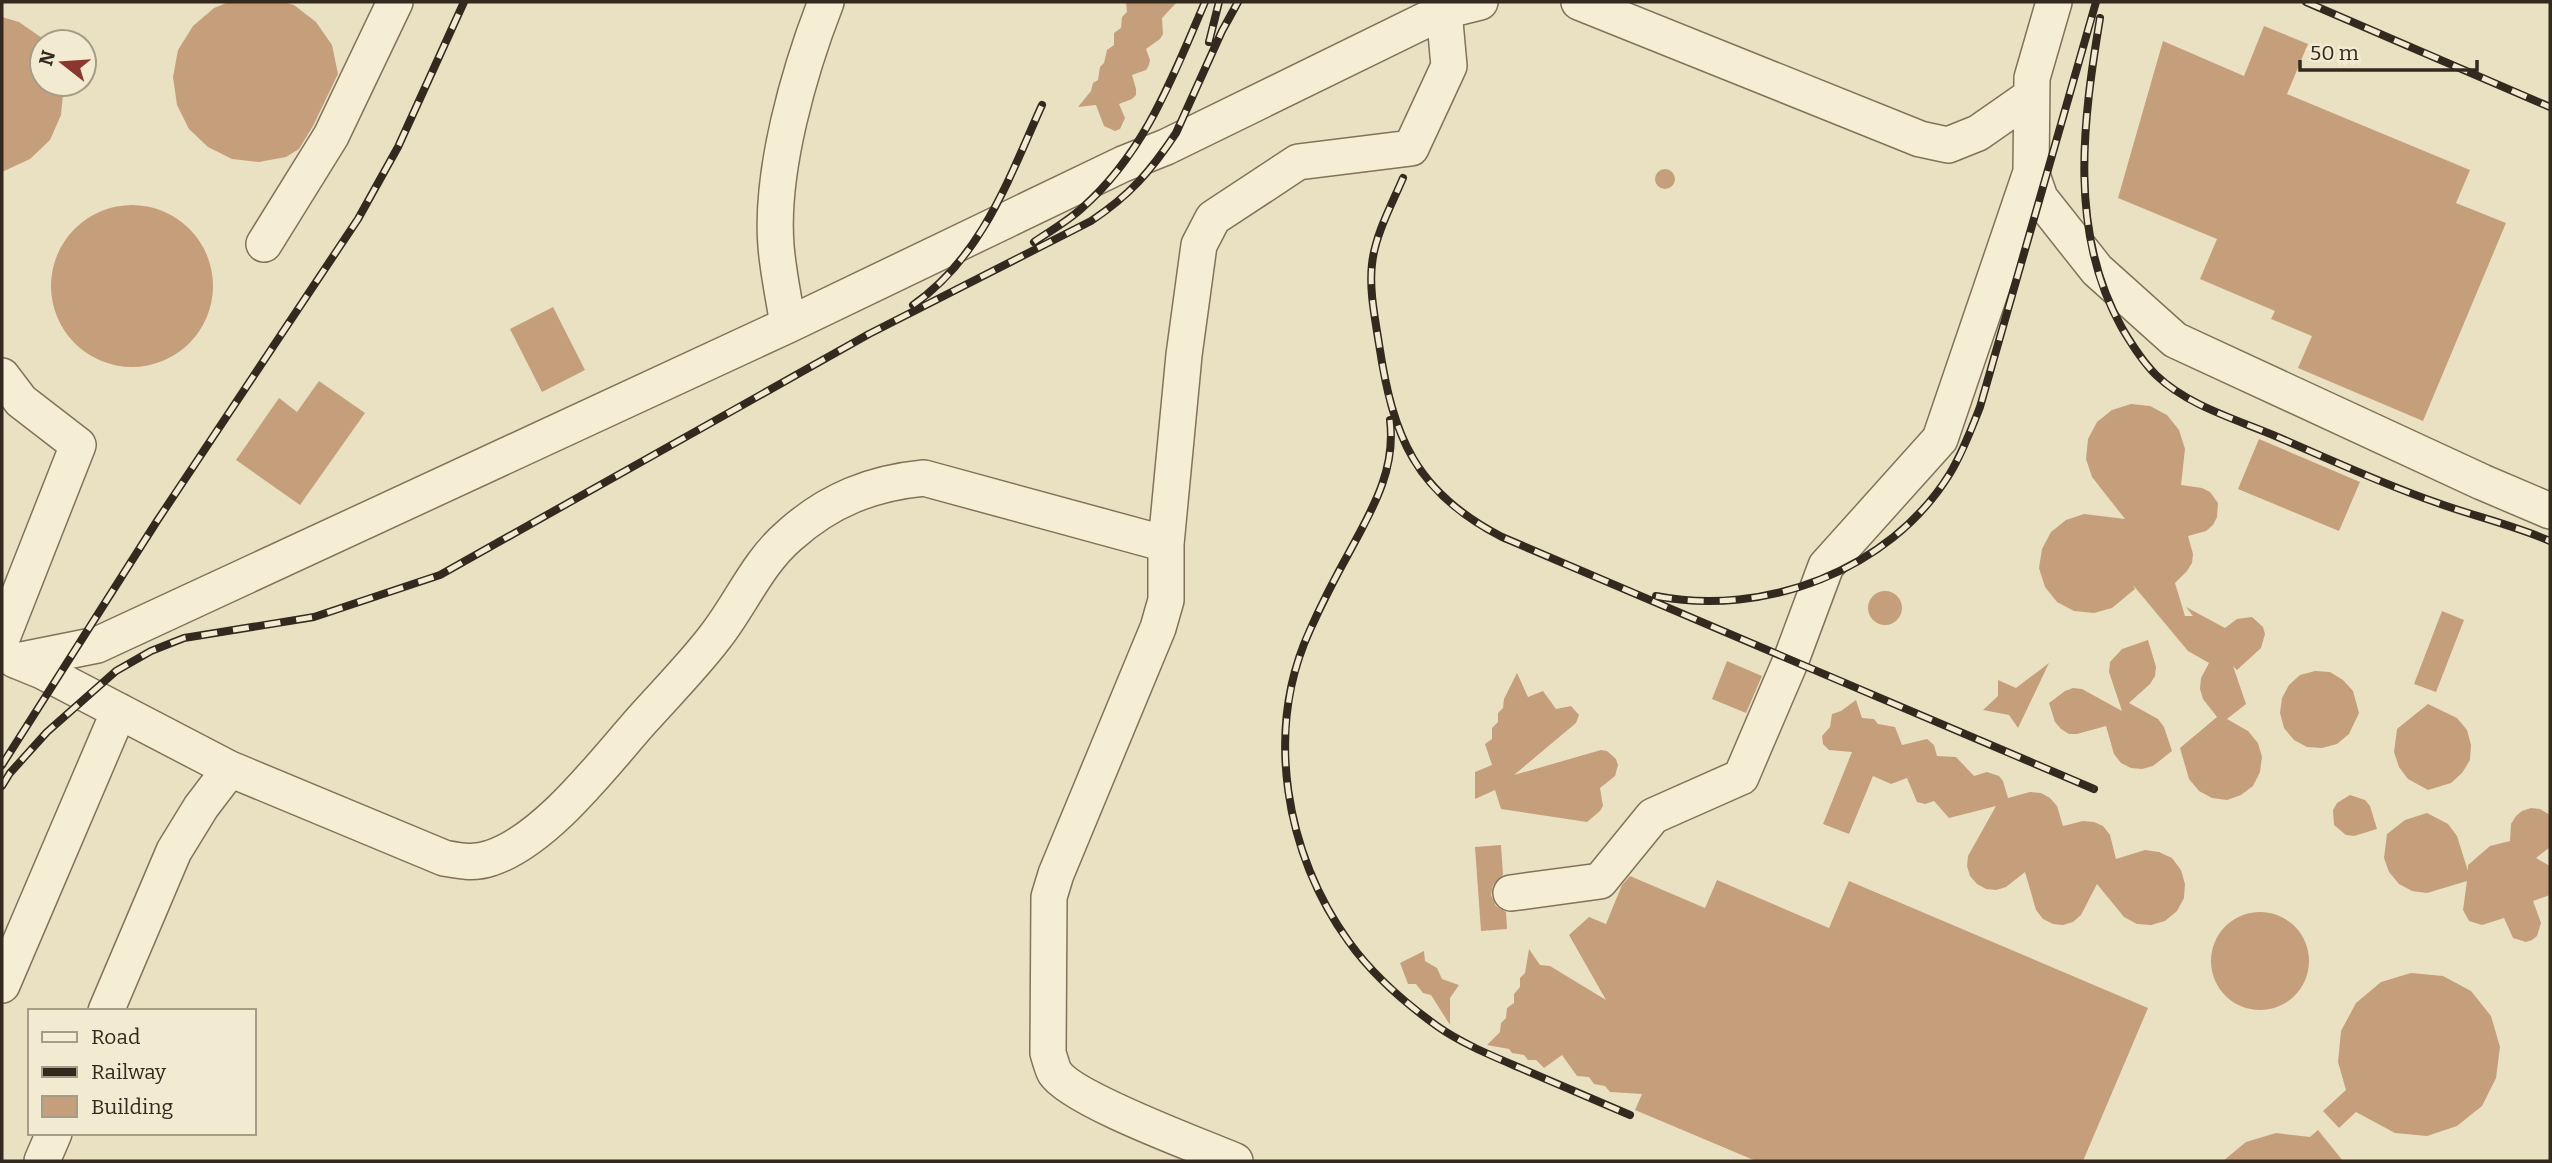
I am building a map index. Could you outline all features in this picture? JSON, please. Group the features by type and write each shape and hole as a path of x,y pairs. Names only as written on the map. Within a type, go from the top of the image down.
{"street":[{"path":"264,244 331,136 395,2"},
{"path":"788,325 776,246 778,178 796,97 826,2"},
{"path":"7,651 97,645 788,325 1123,164 1166,147 1444,11 1480,2"},
{"path":"1579,2 1920,139 1948,145 1978,133 2031,96"},
{"path":"1511,893 1600,881 1653,816 1741,777 1791,660 1826,566 1940,439 2031,172 2032,78 2054,2"},
{"path":"1235,1161 1094,1101 1072,1088 1055,1073 1048,1053 1049,897 1056,874 1158,628 1166,600 1166,544 1184,355 1199,245 1213,218 1298,162 1411,148 1449,66 1444,11"},
{"path":"2031,172 2040,198 2098,270 2175,340 2550,511"},
{"path":"2,376 21,401 78,445 7,651"},
{"path":"7,651 230,769 444,858 469,862 491,858 516,845 561,811 716,636 762,565 789,535 835,502 892,481 924,478 1166,544"},
{"path":"2,985 119,711"},
{"path":"107,1009 174,850 201,807 230,769"},
{"path":"42,1161 53,1135"}],"building":[{"path":"229,2 283,2 294,5 316,22 332,45 338,74 299,149 286,157 259,162 232,159 208,147 189,129 177,105 173,77 178,50 193,26 214,8"},
{"path":"1126,2 1177,2 1162,18 1163,34 1160,39 1146,49 1150,60 1146,70 1132,75 1136,95 1119,104 1125,118 1120,129 1115,131 1104,126 1096,105 1078,107 1091,91 1093,83 1098,80 1107,50 1114,45 1114,33 1121,28 1122,17 1127,12"},
{"path":"2,17 19,22 28,28 28,98 63,98 61,115 50,140 30,159 2,172"},
{"path":"2264,26 2308,44 2287,94 2470,170 2456,203 2506,223 2423,421 2298,368 2312,336 2271,319 2275,311 2200,279 2217,239 2118,198 2163,41 2244,76"},
{"path":"1665,169 1672,172 1675,179 1672,186 1665,189 1658,186 1655,179 1658,172"},
{"path":"132,205 163,211 189,229 207,255 213,286 207,317 189,343 163,361 132,367 101,361 75,343 57,317 51,286 57,255 75,229 101,211"},
{"path":"553,307 585,370 542,392 510,329"},
{"path":"319,381 365,413 300,505 236,460 279,398 297,412"},
{"path":"2131,404 2150,406 2167,415 2179,430 2185,449 2181,485 2202,488 2210,492 2218,503 2217,517 2213,525 2206,531 2188,536 2193,554 2192,563 2175,583 2185,616 2193,616 2186,607 2225,628 2237,619 2252,617 2263,627 2265,634 2261,648 2237,670 2233,666 2246,704 2227,719 2248,731 2258,743 2262,757 2260,772 2253,786 2241,795 2227,800 2212,798 2199,791 2189,779 2180,748 2217,717 2203,699 2200,689 2201,678 2209,663 2188,651 2133,585 2135,589 2112,608 2094,613 2074,611 2057,602 2045,587 2039,568 2042,549 2051,532 2066,520 2084,514 2125,519 2092,477 2086,459 2088,439 2097,422 2112,410"},
{"path":"2259,439 2360,482 2339,531 2238,489"},
{"path":"1885,591 1897,596 1902,608 1897,620 1885,625 1873,620 1868,608 1873,596"},
{"path":"2442,611 2464,620 2436,692 2414,684"},
{"path":"2148,640 2156,667 2155,676 2129,703 2158,719 2164,727 2172,751 2153,766 2142,769 2121,763 2114,754 2106,726 2077,734 2069,734 2061,729 2055,722 2049,703 2073,688 2082,689 2122,711 2109,672 2110,662 2122,649"},
{"path":"1727,661 1762,676 1746,713 1712,699"},
{"path":"2049,663 2018,728 2009,715 1983,710 1998,696 1998,680 2016,688"},
{"path":"2315,671 2330,672 2343,680 2353,691 2359,713 2349,734 2337,744 2322,748 2307,747 2294,740 2284,728 2280,713 2282,698 2289,685 2300,675"},
{"path":"1517,673 1528,697 1543,691 1556,709 1571,706 1579,715 1576,723 1514,775 1601,750 1607,751 1616,759 1618,765 1615,776 1600,788 1603,806 1587,822 1501,809 1495,790 1475,799 1475,772 1492,765 1485,744 1492,739 1492,728 1498,722 1498,713 1503,708 1504,699"},
{"path":"1856,700 1862,718 1874,719 1878,724 1895,727 1902,745 1927,739 1934,745 1937,756 1956,757 1974,776 1987,772 1999,776 2008,798 2030,792 2041,793 2057,806 2063,826 2083,821 2103,826 2110,835 2116,859 2145,850 2172,858 2181,870 2185,884 2184,898 2177,911 2165,921 2151,925 2137,924 2124,917 2097,884 2081,915 2073,922 2053,924 2043,919 2036,910 2025,872 2006,887 1996,890 1986,889 1970,876 1968,856 1996,806 1949,818 1934,801 1925,804 1917,802 1907,778 1891,784 1873,776 1849,834 1823,824 1852,752 1829,750 1823,744 1822,736 1830,727 1832,714"},
{"path":"2428,704 2457,718 2467,730 2471,745 2470,760 2462,773 2451,783 2428,790 2408,779 2399,767 2394,752 2397,729"},
{"path":"2350,795 2365,800 2370,806 2377,829 2354,836 2346,835 2334,825 2333,810 2337,803"},
{"path":"2531,808 2540,809 2550,815 2550,847 2536,858 2550,866 2550,895 2533,901 2541,923 2537,936 2532,940 2526,942 2513,938 2504,918 2482,925 2469,921 2463,910 2467,881 2427,893 2412,891 2399,884 2389,872 2384,858 2387,834 2405,820 2427,813 2448,824 2457,836 2468,871 2468,865 2490,846 2510,841 2511,824 2516,816"},
{"path":"1501,845 1503,875 1493,885 1491,895 1496,906 1506,912 1507,929 1481,931 1475,847"},
{"path":"1630,876 1705,908 1717,880 1829,928 1849,881 2148,1008 2083,1161 1756,1161 1635,1110 1642,1094 1610,1092 1605,1086 1594,1084 1589,1077 1577,1076 1562,1055 1544,1068 1536,1060 1528,1060 1524,1055 1487,1045 1500,1032 1507,1008 1514,1003 1514,994 1520,987 1520,978 1525,973 1529,949 1540,965 1550,966 1606,1000 1569,935 1589,917 1606,924 1622,885"},
{"path":"2260,912 2279,915 2295,926 2306,942 2309,961 2306,980 2295,996 2279,1007 2260,1010 2241,1007 2225,996 2214,980 2211,961 2214,942 2225,926 2241,915"},
{"path":"1424,951 1425,961 1437,968 1442,979 1459,985 1450,998 1450,1025 1431,995 1423,993 1416,984 1408,984 1400,963"},
{"path":"2411,973 2443,976 2471,991 2491,1016 2500,1047 2496,1078 2482,1106 2457,1126 2427,1136 2395,1133 2356,1112 2339,1128 2323,1111 2346,1090 2338,1062 2341,1031 2356,1003 2381,982"},
{"path":"2318,1130 2343,1161 2223,1161 2246,1142 2276,1133 2310,1137"}],"railway":[{"path":"2,765 157,521 358,219 398,147 464,2"},
{"path":"1034,242 1082,208 1123,163 1169,85 1205,2"},
{"path":"1209,42 1219,2"},
{"path":"2,786 10,773 47,732 116,671 151,651 184,638 314,617 440,575 869,334 1091,221 1138,182 1176,133 1238,2"},
{"path":"1656,596 1697,601 1739,599 1780,592 1820,579 1858,561 1893,537 1924,509 1949,475 1980,407 2096,2"},
{"path":"2306,2 2550,107"},
{"path":"2100,18 2085,136 2087,215 2093,254 2105,291 2122,328 2151,370 2168,386 2212,410 2394,487 2550,541"},
{"path":"913,305 937,286 958,264 975,240 1005,188 1042,105"},
{"path":"1403,178 1384,220 1374,253 1371,284 1374,314 1385,377 1401,434 1429,481 1448,501 1472,520 1502,537 2094,789"},
{"path":"1390,420 1390,455 1381,488 1310,630 1296,669 1288,709 1285,749 1288,790 1296,831 1309,870 1327,907 1358,954 1390,987 1425,1017 1476,1048 1630,1115"}]}
